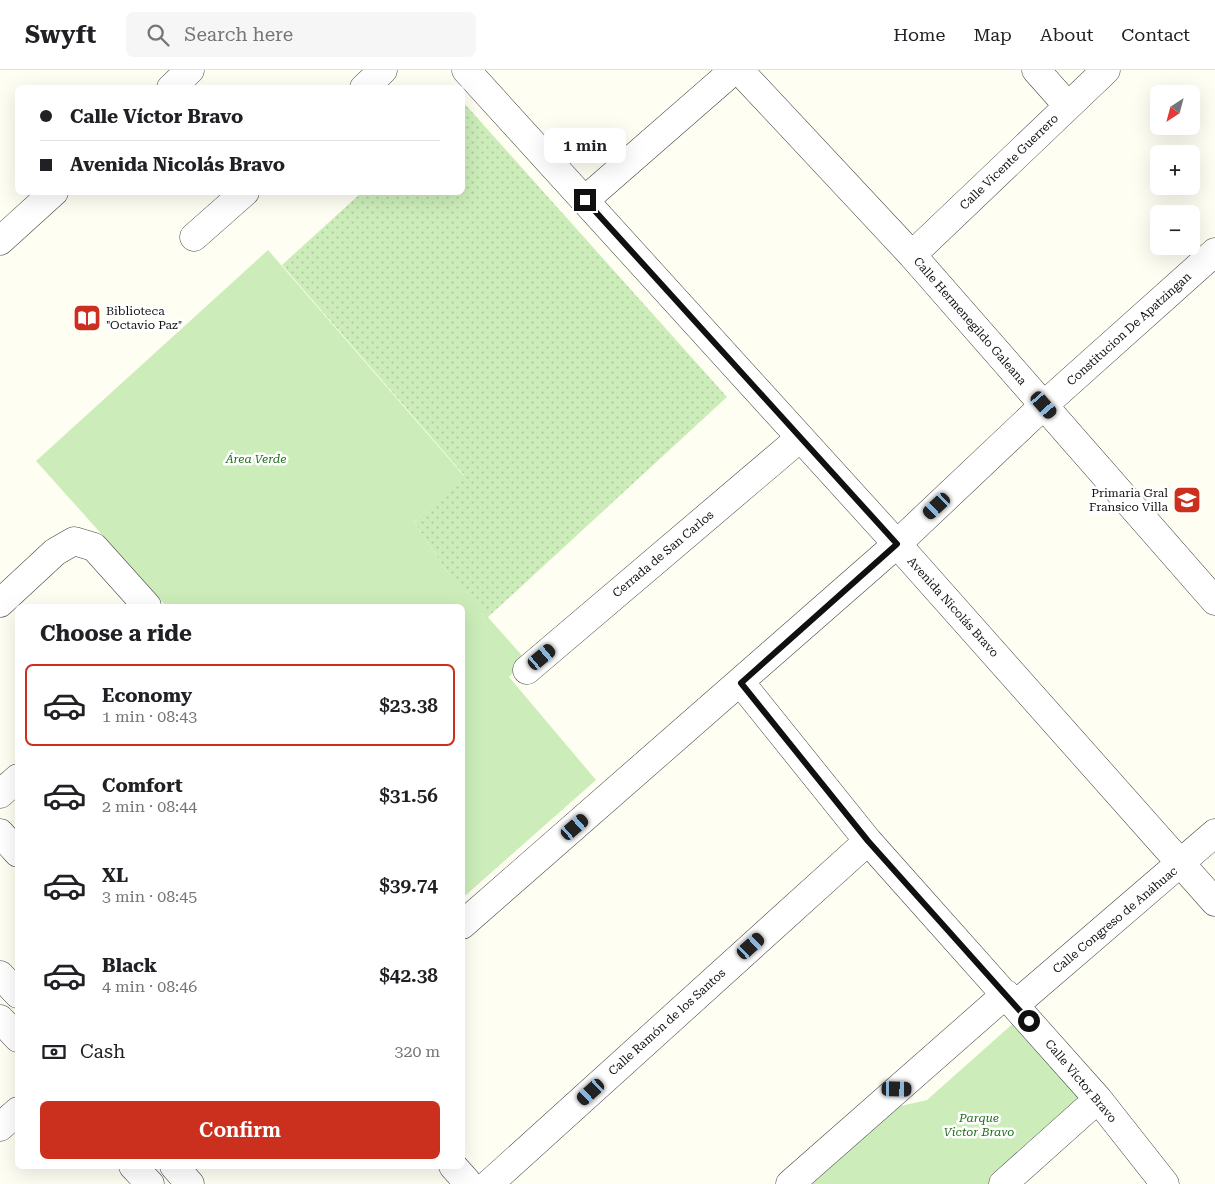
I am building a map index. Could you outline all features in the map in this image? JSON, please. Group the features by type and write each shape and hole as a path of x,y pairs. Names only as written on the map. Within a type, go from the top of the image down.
{"street":[{"path":"174,85 190,70"},
{"path":"367,85 383,70"},
{"name":"Avenida Nicolás Bravo","path":"466,70 897,544 1215,902"},
{"path":"585,200 734,70"},
{"name":"Calle Hermenegildo Galeana","path":"739,70 912,254 1215,601"},
{"path":"1036,70 1068,106"},
{"name":"Calle Vicente Guerrero","path":"912,254 1106,70"},
{"path":"0,241 51,195"},
{"path":"194,237 242,195"},
{"name":"Constitucion De Apatzingan","path":"465,918 741,683 897,544 1044,405 1215,252"},
{"name":"Cerrada de San Carlos","path":"527,670 800,438"},
{"path":"0,603 55,552 74,540 94,547 145,604"},
{"name":"Calle Víctor Bravo","path":"741,683 868,841 1098,1099 1165,1184"},
{"path":"0,794 15,781"},
{"path":"0,833 15,850"},
{"name":"Calle Congreso de Anáhuac","path":"790,1184 903,1083 916,1089 934,1080 1013,1002 1182,864 1215,833"},
{"name":"Calle Ramón de los Santos","path":"489,1184 868,841"},
{"path":"0,975 15,991"},
{"path":"0,1019 15,1035"},
{"path":"1003,1184 1098,1099"},
{"path":"0,1127 15,1113"},
{"path":"456,1169 469,1184"}],"green space":[{"path":"465,104 727,397 487,618 445,569 414,522 464,475 282,265 359,195 465,195"},
{"name":"Área Verde","path":"268,250 464,476 414,522 445,569 526,660 509,677 596,780 466,895 465,604 164,604 36,461"},
{"name":"Parque Victor Bravo","path":"1018,1019 1089,1099 993,1184 812,1184 896,1107 927,1100"}],"place":[{"name":"Biblioteca \"Octavio Paz\"","path":"87,318"},
{"name":"Primaria Gral Fransico Villa","path":"1187,500"}],"route":[{"path":"585,200 897,544 741,683 868,841 1029,1021"}]}
